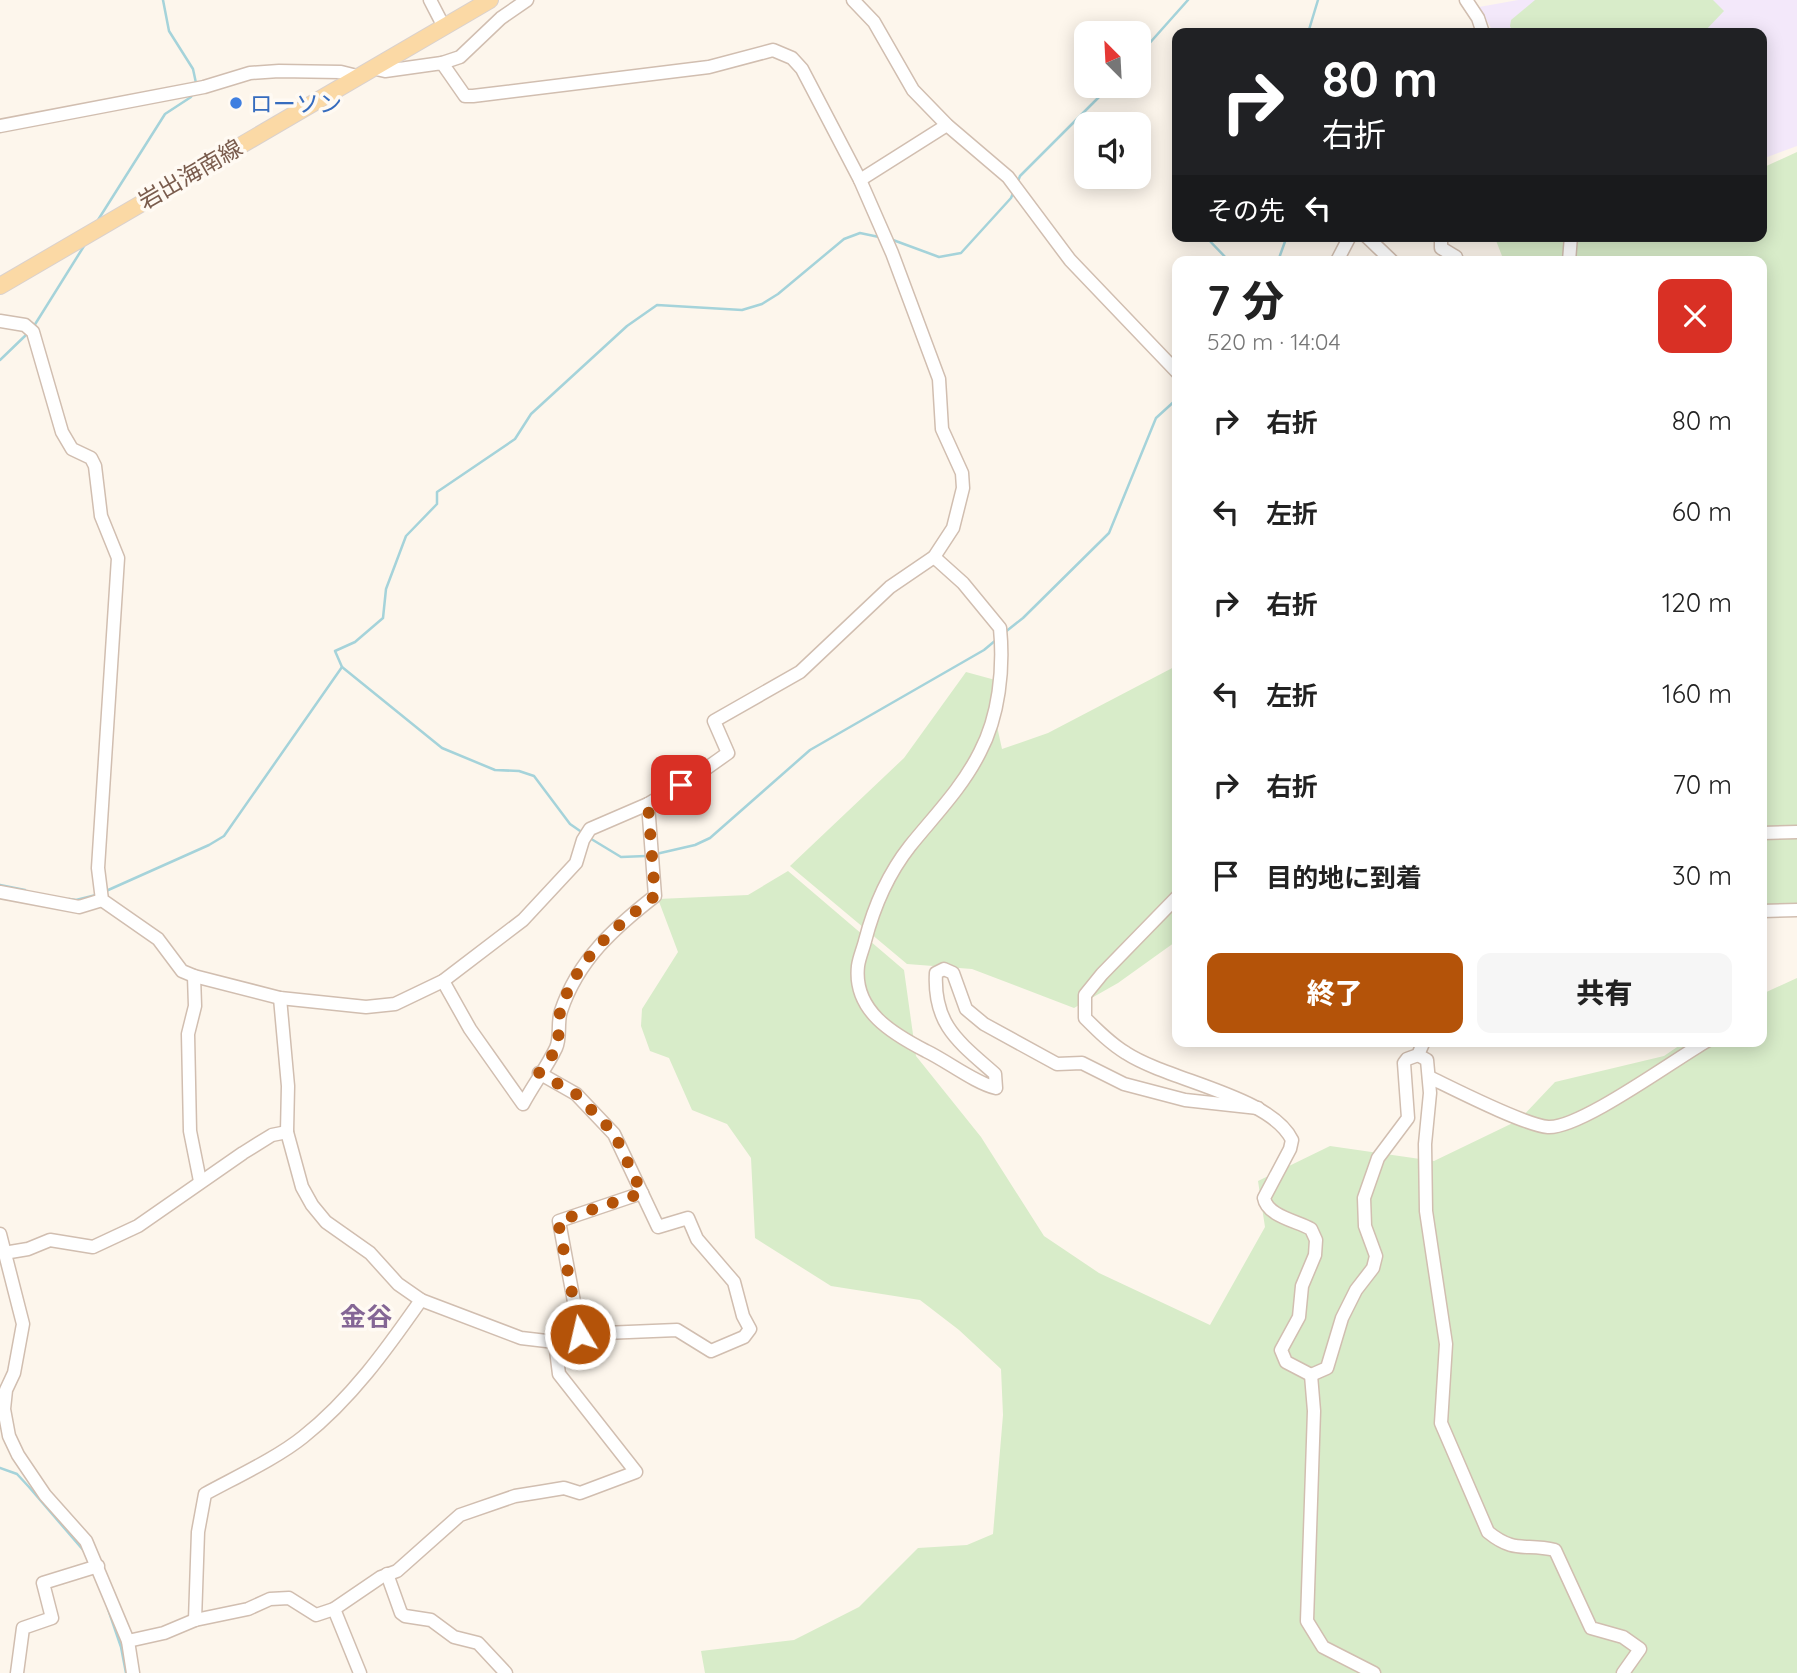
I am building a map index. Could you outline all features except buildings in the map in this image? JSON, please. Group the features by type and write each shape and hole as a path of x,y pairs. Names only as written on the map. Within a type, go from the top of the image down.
{"main road":[{"name":"岩出海南線","path":"0,286 490,0"}],"street":[{"path":"430,0 443,27"},
{"path":"372,68 385,71 442,63 460,57 501,18 527,0"},
{"path":"853,0 874,22 913,90 947,125 1008,177 1070,260 1172,367"},
{"path":"1466,0 1481,28"},
{"path":"0,321 25,325 33,332 48,392 62,432 72,449 91,458 95,466 101,516 118,558 97,868 102,900 158,939 182,971 280,999 366,1007 385,1005 406,999 443,981 523,920 576,863 583,839 590,829 648,804 728,753 713,721 800,672 890,587 934,557 953,528 963,488 962,472 942,429 939,379 892,253 860,180 802,69 792,58 773,51 709,67 472,96 465,96 442,63"},
{"path":"0,126 204,87 250,73 341,72 357,76"},
{"path":"860,180 947,125"},
{"path":"1372,242 1387,256"},
{"path":"1441,242 1441,248 1454,256"},
{"path":"934,557 963,583 1000,628 999,692 991,725 970,770 939,814 910,846 873,910 858,967 863,999 875,1017 894,1034 956,1066 984,1085 996,1088 995,1074 964,1046 945,1022 935,998 936,973 944,969 953,973 966,1009 984,1024 1057,1064 1083,1063 1124,1084 1185,1100 1258,1108"},
{"path":"443,981 470,1029 523,1104 558,1045 560,1013 575,977 594,949 655,896 648,804"},
{"path":"1767,833 1797,832"},
{"path":"0,891 79,907 102,900"},
{"path":"1172,902 1085,995 1085,1018 1127,1054 1167,1073 1258,1108 1281,1122 1292,1140 1286,1158 1264,1198 1265,1205 1311,1229 1316,1240 1315,1255 1303,1286 1299,1317 1281,1350 1286,1362 1311,1376"},
{"path":"1767,911 1797,910"},
{"path":"194,976 195,1006 188,1034 190,1131 200,1181"},
{"path":"280,999 288,1086 287,1132 302,1187 326,1222 370,1253 398,1284 421,1300 502,1333 539,1342 555,1342 580,1334 677,1330 711,1350 744,1337 750,1329 743,1316 734,1282 696,1239 688,1218 658,1227 614,1133 576,1094 539,1073"},
{"path":"1311,1376 1326,1368 1342,1318 1356,1290 1373,1268 1376,1256 1364,1226 1364,1198 1378,1158 1408,1118 1404,1063 1418,1055 1421,1047"},
{"path":"1429,1077 1525,1120 1552,1127 1579,1118 1697,1047"},
{"path":"1418,1055 1427,1060 1429,1077 1425,1144 1426,1211 1446,1344 1441,1423 1488,1532 1502,1544 1512,1547 1555,1550 1591,1628 1623,1637 1640,1649 1623,1673"},
{"path":"4,1253 28,1249 50,1240 93,1247 148,1220 200,1181 272,1135 287,1132"},
{"path":"580,1334 558,1221 642,1193"},
{"path":"0,1234 23,1324 14,1373 6,1390 4,1409 9,1436 38,1485 86,1541 128,1641 133,1673"},
{"path":"195,1620 198,1532 205,1494 301,1439 320,1422 364,1379 421,1300"},
{"path":"128,1641 164,1633 195,1620 248,1609 270,1599 289,1598 316,1615 334,1609 397,1570 460,1515 527,1494 565,1488 580,1493 636,1472 559,1374 555,1342"},
{"path":"1311,1376 1314,1411 1307,1621 1323,1647 1374,1673"},
{"path":"18,1673 23,1628 52,1618 43,1583 98,1566"},
{"path":"387,1574 401,1612 405,1616 431,1620 454,1637 478,1643 506,1673"},
{"path":"334,1609 360,1673"}],"shaded area":[{"path":"1518,0 1797,0 1797,146 1767,157 1767,28 1491,28 1479,7"}],"green space":[{"path":"1535,0 1713,0 1724,11 1708,28 1511,28 1511,20"},
{"path":"1797,152 1797,907 1767,915 1767,256 1502,256 1497,242 1767,242 1767,166"},
{"path":"1172,668 1172,944 1118,983 1074,1008 972,969 907,964 790,866 904,758 966,672 999,681 993,708 1002,749 1048,733"},
{"path":"788,871 904,970 916,1056 981,1137 1044,1236 1099,1273 1210,1325 1265,1227 1258,1181 1330,1146 1434,1161 1519,1120 1555,1082 1664,1056 1677,1047 1767,1047 1767,992 1797,978 1797,1673 705,1673 701,1651 794,1640 859,1607 918,1548 967,1545 993,1534 1003,1415 1001,1369 959,1330 920,1300 831,1286 755,1238 751,1158 727,1124 692,1110 669,1058 650,1051 641,1026 642,1009 678,952 658,899 748,895"}],"waterway":[{"path":"163,0 169,31 193,69 196,83"},
{"path":"1152,40 1188,0"},
{"path":"1310,28 1318,0"},
{"path":"98,220 165,114 193,93"},
{"path":"1018,181 1098,98"},
{"path":"893,240 939,257 961,253 1011,198 1014,191"},
{"path":"583,833 570,824 534,776 519,771 495,770 442,748 342,667 335,651 355,642 383,618 386,589 406,536 437,504 437,492 515,439 531,414 627,326 657,305 742,310 762,304 778,294 844,239 860,233 879,237"},
{"path":"1211,242 1224,256"},
{"path":"1280,256 1285,242"},
{"path":"34,326 84,246"},
{"path":"0,360 27,334"},
{"path":"1004,633 1023,618 1109,533 1156,418 1172,403"},
{"path":"656,854 695,845 710,838 810,750 984,650 996,640"},
{"path":"106,891 224,836 342,667"},
{"path":"588,837 621,857 646,856"},
{"path":"0,885 25,890"},
{"path":"69,899 96,895"},
{"path":"0,1468 17,1474 84,1551"},
{"path":"108,1609 121,1647 126,1673"}],"place":[{"name":"ローソン","path":"236,103"}],"district":[{"name":"金谷","path":"366,1316"}],"route":[{"path":"580,1334 558,1221 642,1193 614,1133 576,1094 539,1073 558,1045 560,1013 575,977 594,949 655,896 648,804 681,785"}]}
